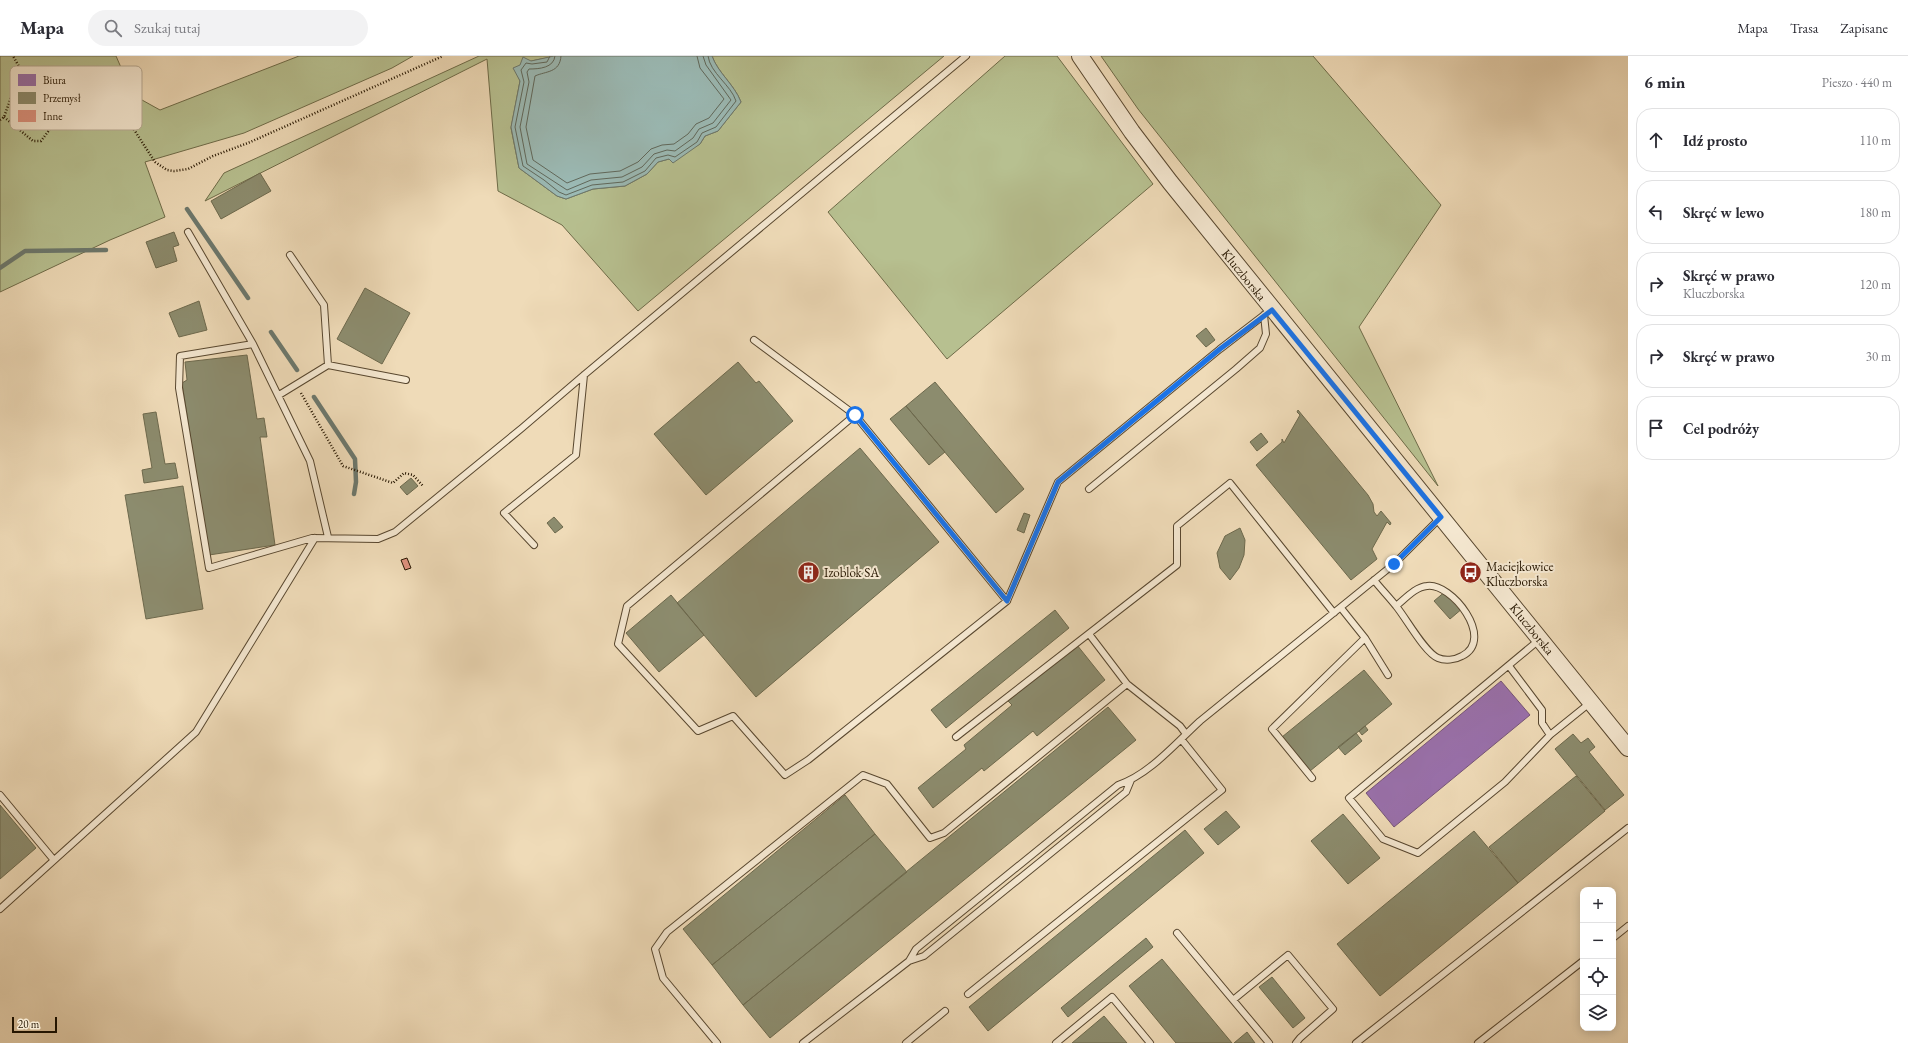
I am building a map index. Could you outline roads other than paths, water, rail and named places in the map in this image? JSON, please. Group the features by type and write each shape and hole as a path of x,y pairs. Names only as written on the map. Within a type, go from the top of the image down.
{"street":[{"name":"Kluczborska","path":"1080,56 1153,161 1268,312 1441,517 1628,748"}],"lane":[{"path":"253,344 180,356 179,388 209,568 315,538 328,537 378,540 395,532 522,428 966,56"},
{"path":"188,232 253,344 310,461 328,537"},
{"path":"290,255 324,305 328,365"},
{"path":"1088,488 1260,348 1266,334 1268,312"},
{"path":"855,415 627,606 618,644 698,732 733,716 785,775 808,760 1007,601 1058,482 1220,349 1268,312"},
{"path":"754,340 855,415 1007,601"},
{"path":"279,395 328,365 406,380"},
{"path":"534,545 504,513 576,455 584,375"},
{"path":"956,737 1177,565 1177,526 1230,483 1334,613"},
{"path":"909,961 916,949 1118,785 1132,780 1394,564 1441,517"},
{"path":"0,909 196,732 315,538"},
{"path":"1374,580 1396,606 1430,652 1438,658 1449,660 1457,658 1466,654 1472,647 1475,631 1472,622 1446,590 1438,586 1426,586 1416,590 1396,606"},
{"path":"1341,608 1365,638 1388,675"},
{"path":"1088,634 1127,684 1180,726 1186,734"},
{"path":"1312,778 1272,729 1365,638"},
{"path":"1540,639 1349,798 1382,839 1418,853 1505,782 1550,735 1591,702"},
{"path":"1509,666 1542,710 1542,723 1550,735"},
{"path":"717,1043 662,978 655,949 667,932 863,775 887,784 930,838 944,833 1127,684"},
{"path":"968,994 1222,790 1180,739"},
{"path":"803,1043 909,961 924,956 1126,792 1132,780"},
{"path":"0,795 54,859"},
{"path":"1356,1043 1628,828"},
{"path":"1616,936 1628,926"},
{"path":"1177,933 1269,1043"},
{"path":"1233,1000 1288,954 1333,1010 1296,1043"},
{"path":"1478,1043 1580,963"},
{"path":"1056,1043 1112,997 1150,1043"},
{"path":"906,1043 946,1011"}],"water":[{"path":"554,56 712,56 718,68 741,102 718,131 705,136 700,144 673,163 669,159 658,162 647,174 625,186 593,189 566,199 557,196 519,168 511,127 520,81 513,68 520,65 523,57 531,61"}],"waterway":[{"path":"187,209 248,298"},
{"path":"0,268 25,251 106,250"},
{"path":"271,332 297,370"},
{"path":"314,397 355,459 356,482 354,494"}],"place":[{"name":"Izoblok SA","path":"808,572"},
{"name":"Maciejkowice Kluczborska","path":"1470,573"}]}
